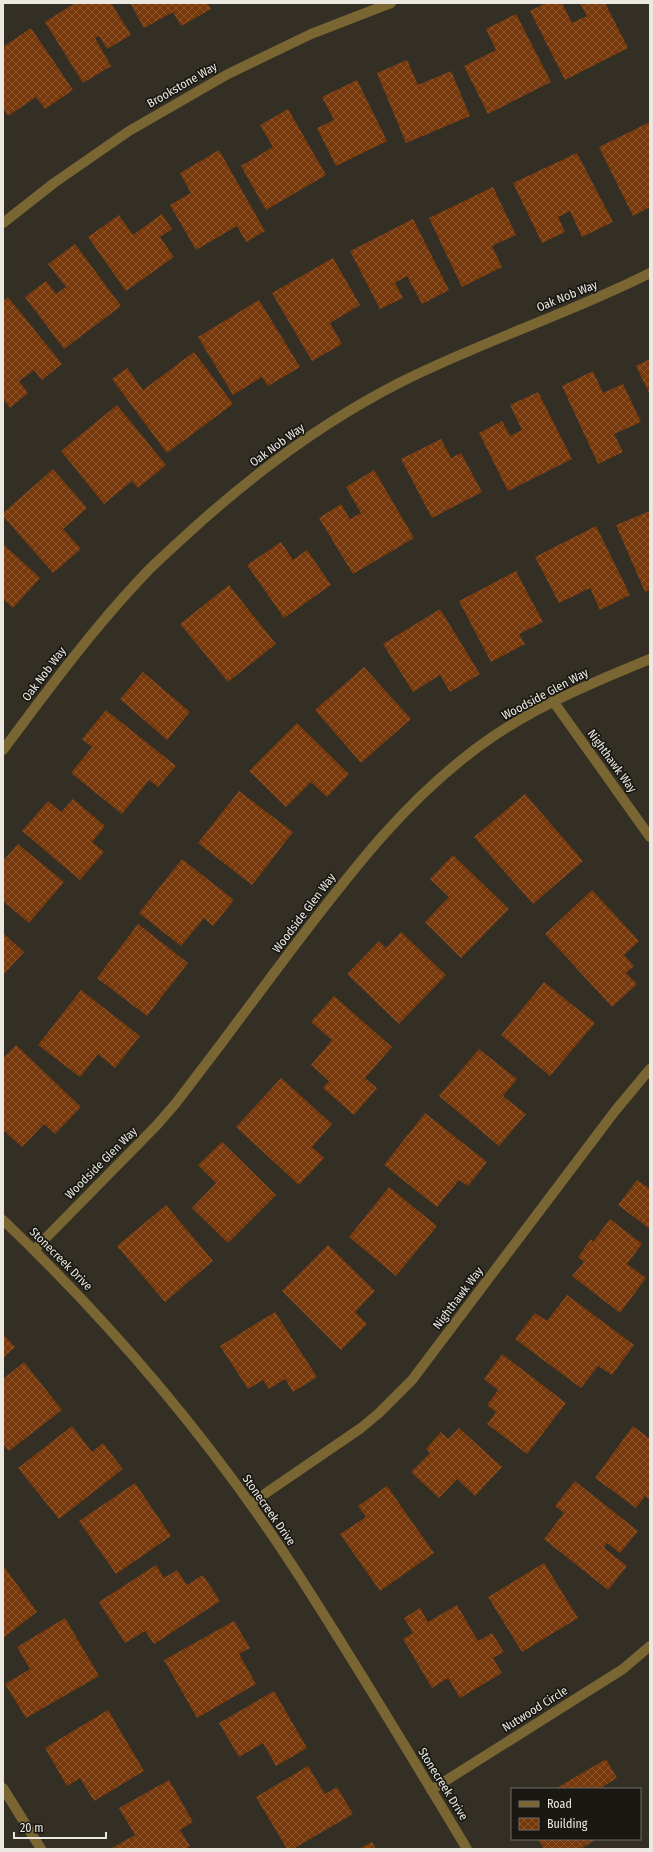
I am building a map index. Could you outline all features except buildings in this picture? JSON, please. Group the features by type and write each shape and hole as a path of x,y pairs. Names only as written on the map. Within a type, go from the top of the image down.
{"street":[{"name":"Brookstone Way","path":"3,223 54,183 129,131 228,74 311,34 391,3"},
{"name":"Oak Nob Way","path":"3,750 72,657 143,576 222,503 278,459 337,419 399,383 463,352 620,288 650,273"},
{"name":"Woodside Glen Way","path":"34,1250 156,1126 176,1103 344,881 394,822 442,776 489,740 553,701 593,682 650,659"},
{"name":"Nighthawk Way","path":"553,701 650,837"},
{"name":"Nighthawk Way","path":"250,1504 361,1428 379,1413 412,1380 615,1111 650,1069"},
{"name":"Stonecreek Drive","path":"3,1220 92,1310 168,1398 250,1504 295,1570 468,1849"},
{"name":"Nutwood Circle","path":"431,1790 623,1669 650,1646"},
{"path":"3,1788 41,1849"}]}
